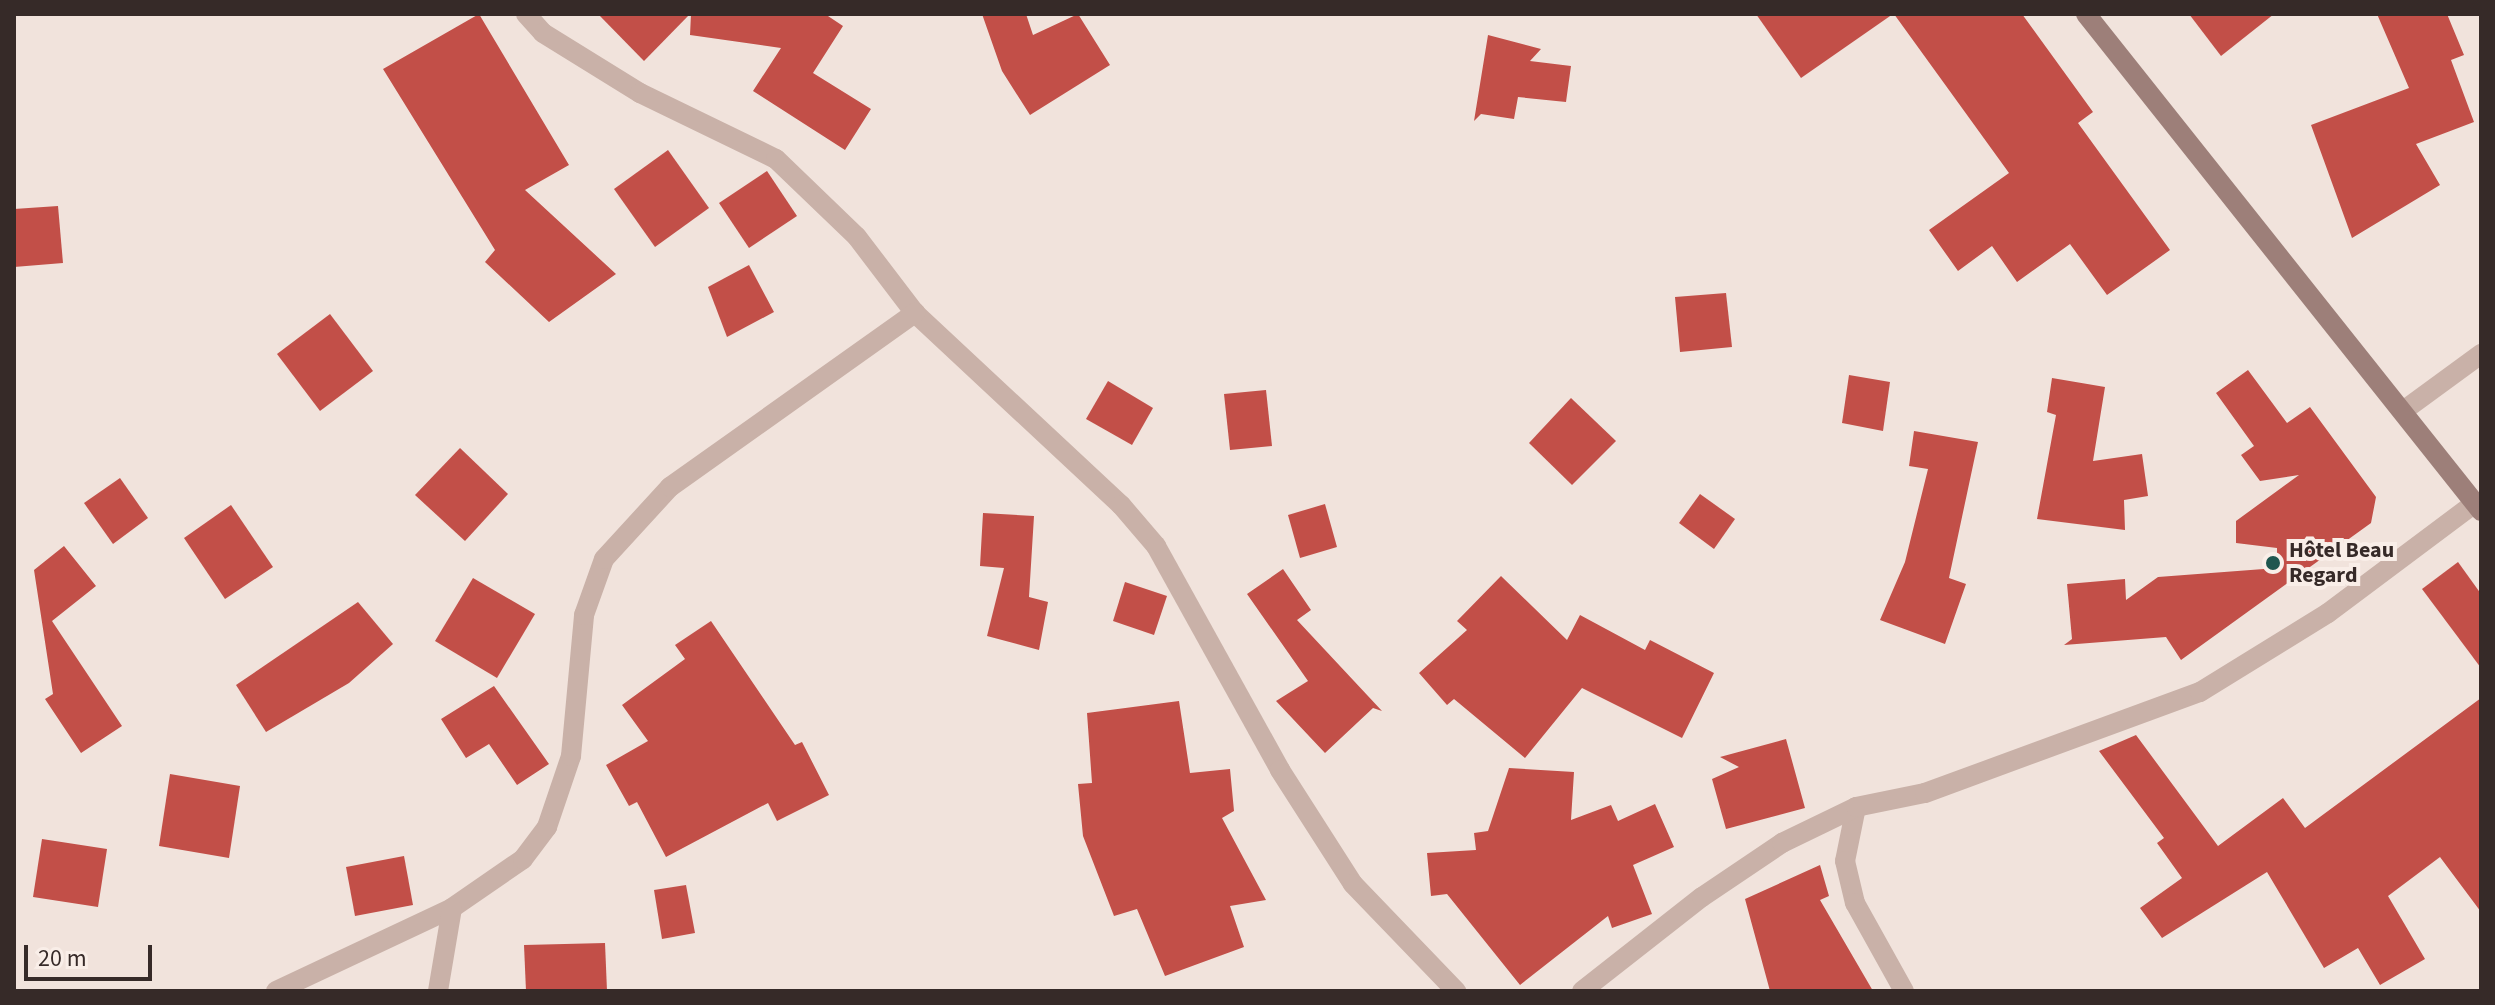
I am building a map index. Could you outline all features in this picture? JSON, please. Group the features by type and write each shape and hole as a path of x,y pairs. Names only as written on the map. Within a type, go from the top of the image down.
{"main road":[{"path":"2086,14 2478,507"}],"street":[{"path":"526,14 543,33 640,93 776,159 857,237 915,313 1156,546 1280,770 1353,884 1456,991"},
{"path":"276,991 452,908 523,859 547,827 571,756 584,615 604,559 670,487 915,313"},
{"path":"2403,411 2481,354"},
{"path":"1582,991 1702,897 1782,843 1856,807 1925,793 2200,692 2328,613 2478,507"},
{"path":"1856,807 1845,861 1855,903 1904,991"},
{"path":"438,991 452,908"}],"building":[{"path":"479,14 569,165 525,190 616,274 549,322 485,262 495,250 383,69"},
{"path":"598,14 690,14 644,61"},
{"path":"691,14 825,14 843,26 813,73 871,109 845,150 753,91 781,48 690,35"},
{"path":"982,14 1026,14 1033,35 1078,14 1110,65 1030,115 1002,71"},
{"path":"1756,14 1893,14 1801,78"},
{"path":"1894,14 2022,14 2093,112 2078,123 2170,250 2107,295 2070,244 2017,282 1992,246 1958,271 1929,230 2009,173"},
{"path":"2189,14 2274,14 2221,56"},
{"path":"2377,14 2447,14 2464,55 2451,60 2474,122 2416,144 2440,185 2352,238 2311,125 2409,88"},
{"path":"1488,35 1541,49 1530,61 1571,66 1566,102 1518,97 1514,119 1481,114 1474,121"},
{"path":"668,150 709,208 655,247 614,189"},
{"path":"767,171 797,216 749,248 719,203"},
{"path":"58,206 63,263 14,267 14,209"},
{"path":"749,265 774,312 727,337 708,287"},
{"path":"1726,293 1732,347 1680,352 1675,297"},
{"path":"330,314 373,371 320,411 277,354"},
{"path":"2248,370 2287,423 2310,407 2376,497 2371,523 2181,660 2166,637 2064,645 2072,639 2067,584 2125,579 2126,600 2158,577 2277,568 2277,548 2236,543 2236,521 2299,475 2260,481 2241,455 2254,446 2216,393"},
{"path":"1849,375 1890,382 1883,431 1842,423"},
{"path":"2052,378 2105,387 2093,461 2142,454 2148,496 2124,500 2125,530 2037,519 2056,415 2047,412"},
{"path":"1108,381 1153,408 1132,445 1086,419"},
{"path":"1266,390 1272,446 1230,450 1224,394"},
{"path":"1571,398 1616,441 1572,485 1529,443"},
{"path":"1914,431 1978,442 1949,578 1966,584 1945,644 1880,620 1905,562 1928,469 1909,466"},
{"path":"460,448 508,494 465,541 415,495"},
{"path":"120,478 148,518 113,544 84,503"},
{"path":"1700,494 1735,519 1714,549 1679,523"},
{"path":"1325,504 1337,547 1300,558 1288,515"},
{"path":"231,505 273,567 225,599 184,538"},
{"path":"983,513 1034,516 1029,597 1048,602 1039,650 987,636 1004,568 980,566"},
{"path":"64,546 96,586 52,621 122,726 81,753 45,699 53,694 34,570"},
{"path":"2458,562 2481,594 2481,668 2422,589"},
{"path":"1283,569 1311,610 1297,620 1382,711 1373,708 1325,753 1276,701 1308,681 1247,594"},
{"path":"1501,576 1567,640 1580,615 1645,650 1650,640 1714,673 1682,738 1582,688 1525,758 1454,699 1447,705 1419,673 1467,630 1457,621"},
{"path":"473,578 535,614 497,678 435,641"},
{"path":"1125,582 1167,596 1154,635 1113,621"},
{"path":"358,602 393,644 349,683 266,732 236,685"},
{"path":"711,621 795,745 802,742 829,795 777,821 768,803 666,857 637,802 629,806 606,765 648,741 622,705 685,659 675,645"},
{"path":"494,686 549,764 517,785 489,744 466,758 441,719"},
{"path":"2481,698 2481,912 2440,857 2388,896 2425,959 2380,985 2358,948 2324,968 2267,872 2162,938 2140,908 2182,878 2157,843 2164,838 2099,751 2136,735 2218,846 2283,798 2305,828"},
{"path":"1179,701 1190,773 1230,769 1234,811 1222,818 1266,900 1230,906 1244,947 1165,976 1137,909 1114,916 1083,836 1078,784 1092,783 1087,713"},
{"path":"1786,739 1805,808 1726,829 1712,779 1739,767 1720,757"},
{"path":"1509,768 1574,772 1571,820 1611,805 1618,821 1655,804 1674,847 1633,865 1652,914 1612,928 1608,916 1520,985 1447,894 1431,896 1427,853 1476,850 1474,833 1488,831"},
{"path":"170,774 240,786 229,858 159,846"},
{"path":"42,839 107,849 98,907 33,897"},
{"path":"404,856 413,905 355,916 346,867"},
{"path":"1820,865 1829,896 1820,900 1873,991 1770,991 1745,899"},
{"path":"686,885 695,933 662,939 654,890"},
{"path":"605,943 607,991 526,991 524,945"}],"place":[{"name":"Hôtel Beau Regard","path":"2273,563"}]}
